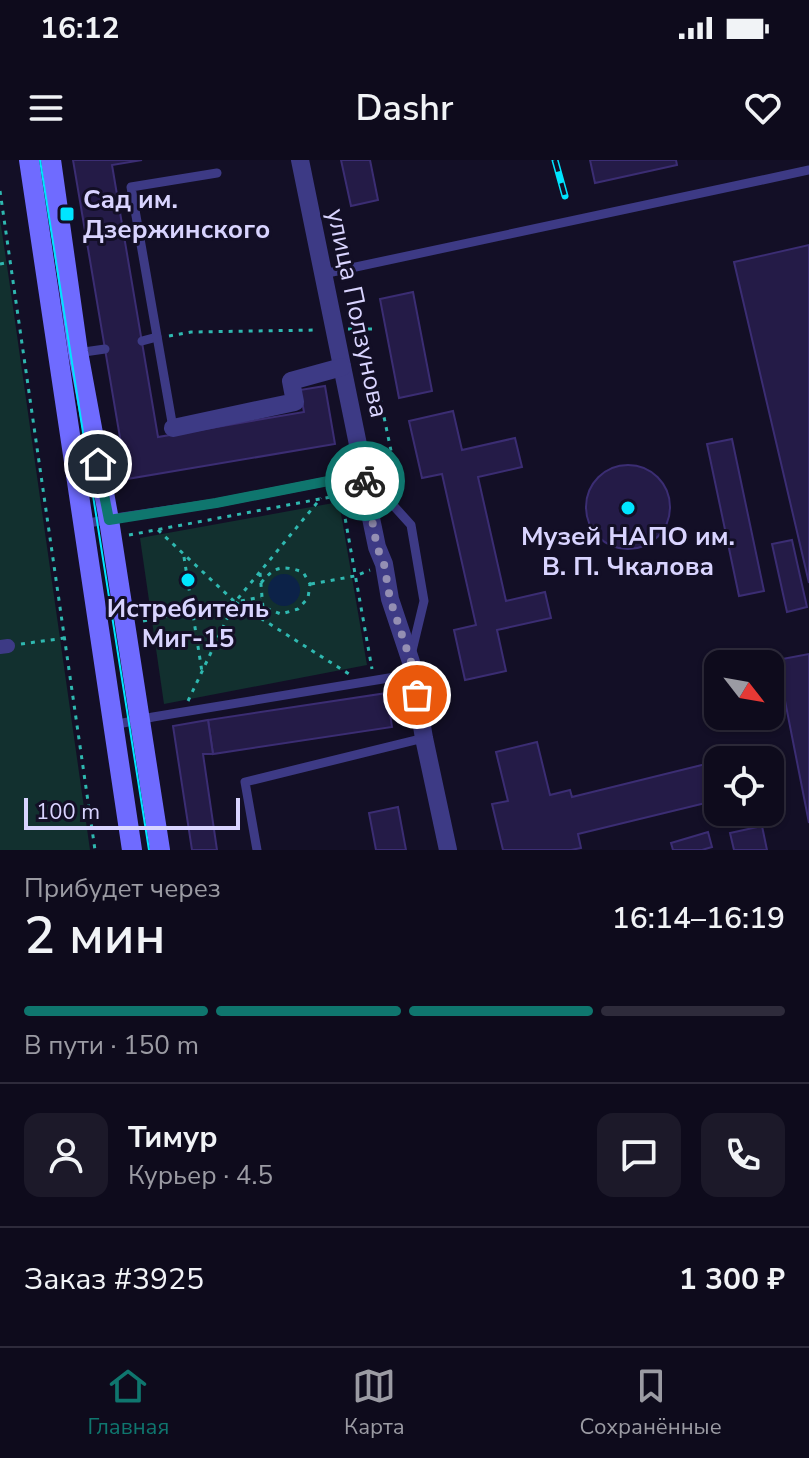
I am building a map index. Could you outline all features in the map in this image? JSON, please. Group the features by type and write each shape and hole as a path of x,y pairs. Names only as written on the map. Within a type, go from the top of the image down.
{"main road":[{"path":"29,160 68,354 109,520 160,850"},
{"path":"51,160 83,524 132,850"}],"street":[{"name":"улица Ползунова","path":"300,160 377,547 412,668 448,850"},
{"path":"173,428 295,402 291,381 342,367"}],"lane":[{"path":"323,274 809,170"},
{"path":"173,428 131,187 217,173"},
{"path":"142,341 157,337"},
{"path":"68,354 105,349"},
{"path":"83,524 216,503 364,474"},
{"path":"113,725 412,668 411,655 424,601 411,525 392,504 370,513"},
{"path":"257,850 245,782 424,738"}],"path":[{"path":"0,191 95,850"},
{"path":"0,232 6,231"},
{"path":"0,264 11,262"},
{"path":"157,337 191,332 378,329"},
{"path":"124,536 341,495 373,673"},
{"path":"186,705 235,602 321,498"},
{"path":"158,530 235,602 353,676 337,678"},
{"path":"184,554 202,672"},
{"path":"310,584 355,576 384,564"},
{"path":"261,583 271,571 286,566 303,572 310,584 308,598 298,609 281,614 263,607"},
{"path":"260,573 264,620"},
{"path":"137,622 261,597"},
{"path":"4,647 65,638"}],"green space":[{"path":"0,219 10,286 90,850 0,850"},
{"path":"339,502 367,665 164,704 140,538"}],"water":[{"path":"284,574 296,578 300,590 296,602 284,606 272,602 268,590 272,578"}],"building":[{"path":"73,160 142,160 112,165 158,437 304,412 300,390 325,386 335,444 127,479"},
{"path":"341,160 370,160 378,200 351,206"},
{"path":"590,160 676,160 677,165 595,183"},
{"path":"809,245 809,583 734,262"},
{"path":"413,292 432,391 399,398 380,299"},
{"path":"453,411 462,450 515,438 522,467 478,477 506,601 545,592 551,618 497,630 506,671 465,680 454,630 476,625 442,474 422,478 409,421"},
{"path":"732,439 764,591 739,596 707,444"},
{"name":"Музей НАПО им. В. П. Чкалова","path":"628,465 644,468 658,477 667,491 670,507 667,523 658,537 644,546 628,549 612,546 598,537 589,523 586,507 589,491 598,477 612,468"},
{"path":"792,540 807,607 787,612 772,544"},
{"path":"809,654 809,823 784,696 784,659"},
{"path":"387,693 392,727 213,754 208,720"},
{"path":"208,720 213,754 203,754 217,850 192,850 173,726"},
{"path":"537,742 550,795 570,790 572,797 704,764 704,803 578,834 581,848 503,850 492,804 508,801 496,752"},
{"path":"398,807 406,850 376,850 369,813"},
{"path":"762,826 767,850 734,850 730,833"},
{"path":"708,832 712,847 673,850 671,843"}],"tram line":[{"path":"40,160 149,850"}],"railway":[{"path":"555,160 565,196"}],"way so far":[{"path":"365,481 377,547 411,662 417,695"}],"place":[{"name":"Сад им. Дзержинского","path":"67,214"},
{"name":"Музей НАПО им. В. П. Чкалова","path":"628,508"},
{"name":"Истребитель Миг-15","path":"188,580"}],"route":[{"path":"98,464 109,520 364,474 365,481"}]}
